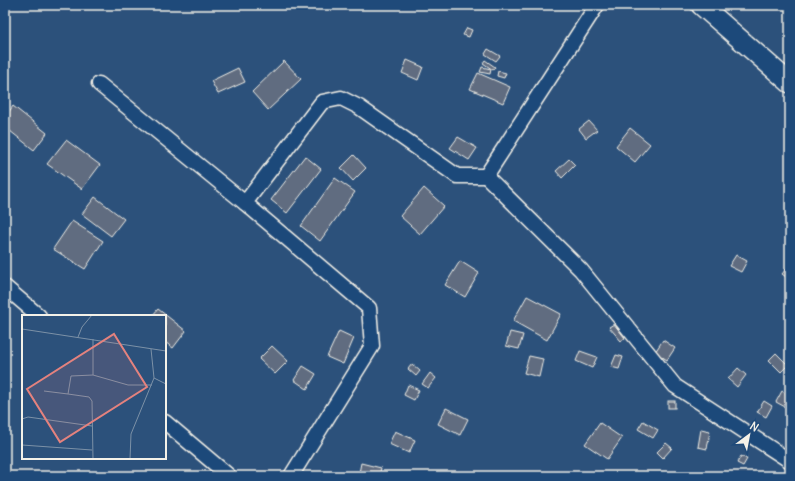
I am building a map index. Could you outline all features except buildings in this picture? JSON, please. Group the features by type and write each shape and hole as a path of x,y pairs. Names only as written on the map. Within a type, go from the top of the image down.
{"main road":[{"path":"700,5 790,83"}],"street":[{"path":"486,176 597,5"},
{"path":"99,84 245,203 369,308 372,346 290,476"},
{"path":"245,203 322,102 341,98 359,107 457,176 486,176 581,270 675,386 790,461"},
{"path":"5,287 39,315"},
{"path":"166,423 229,476"}]}
